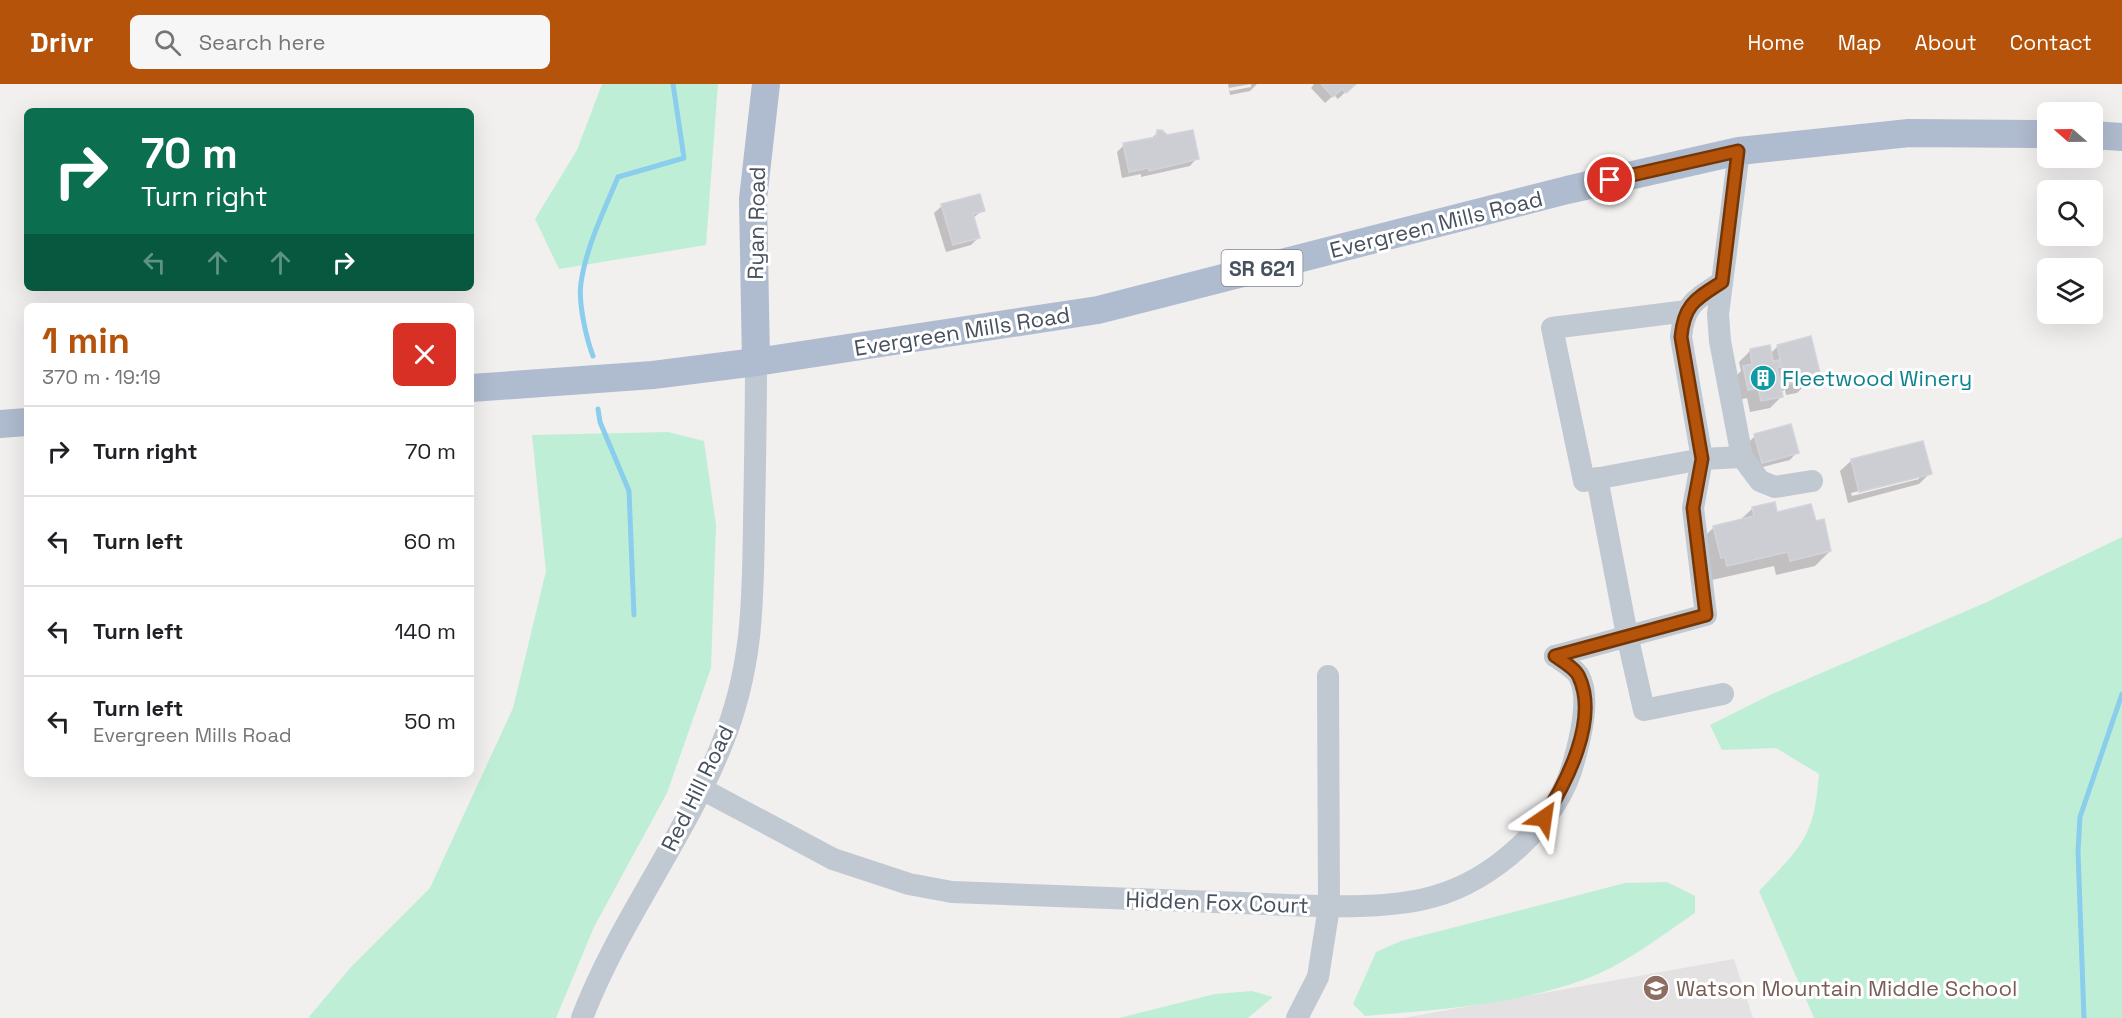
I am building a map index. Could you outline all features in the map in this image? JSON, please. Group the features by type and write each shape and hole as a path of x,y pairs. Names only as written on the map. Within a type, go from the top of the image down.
{"main road":[{"name":"Ryan Road","path":"756,362 753,199 766,84"},
{"name":"Evergreen Mills Road","path":"474,388 653,375 756,362 1098,310 1567,190 1738,151 1909,133 2037,134"},
{"path":"2103,136 2122,137"},
{"path":"0,424 24,422"}],"street":[{"path":"1738,151 1722,282 1719,341 1742,457 1760,481 1775,487 1812,481"},
{"path":"1627,635 1706,615 1693,508 1702,459 1681,337 1682,320 1691,303 1722,282"},
{"path":"1686,311 1552,328 1584,481 1702,459 1742,457"},
{"name":"Red Hill Road","path":"582,1018 621,929 702,789 732,716 751,637 756,362"},
{"path":"1597,478 1644,710 1723,694"},
{"name":"Hidden Fox Court","path":"702,789 833,859 873,873 952,892 1329,907 1431,898 1474,880 1524,844 1559,794 1573,765 1582,731 1584,700 1579,676 1555,656 1605,644 1627,635"},
{"path":"1299,1017 1318,977 1329,907 1328,676"}],"shaded area":[{"name":"Watson Mountain Middle School","path":"1734,959 1753,1018 1403,1018"}],"green space":[{"path":"602,84 718,84 706,245 559,269 535,219 577,150"},
{"path":"668,432 704,441 716,525 711,668 667,793 594,927 556,1018 308,1018 351,967 430,888 513,708 546,571 532,435"},
{"path":"2122,537 2122,1018 1814,1018 1759,891 1786,863 1803,840 1814,813 1819,774 1776,748 1722,750 1710,725 1772,694 1987,602"},
{"path":"1667,882 1695,896 1695,913 1635,954 1598,974 1541,993 1453,1008 1365,1016 1353,1004 1376,952 1401,941 1625,883"},
{"path":"1252,991 1273,997 1248,1018 1119,1018 1215,994"}],"building":[{"path":"1321,84 1356,84 1346,93 1342,89 1333,97"},
{"path":"1157,130 1162,130 1167,135 1193,130 1199,159 1149,171 1148,168 1129,172 1123,143 1156,137"},
{"path":"980,194 985,211 973,214 980,238 953,245 941,204"},
{"path":"1811,336 1820,373 1808,376 1809,382 1797,385 1796,380 1786,386 1777,345"},
{"name":"Fleetwood Winery","path":"1770,345 1773,361 1779,360 1780,367 1777,368 1783,397 1761,401 1758,388 1748,390 1743,366 1752,364 1750,349"},
{"path":"1791,424 1799,453 1762,463 1754,434"},
{"path":"1923,441 1932,474 1859,492 1851,459"},
{"path":"1775,502 1777,512 1811,504 1816,521 1824,519 1831,551 1790,561 1788,552 1727,566 1725,557 1721,558 1713,526 1754,516 1752,507"}],"waterway":[{"path":"593,356 585,330 580,291 587,256 618,177 684,158 673,84"},
{"path":"598,409 600,422 629,491 634,615"},
{"path":"2084,1018 2078,851 2080,817 2122,694"}],"place":[{"name":"Fleetwood Winery","path":"1763,378"},
{"name":"Watson Mountain Middle School","path":"1656,988"}],"route":[{"path":"1544,818 1573,765 1582,731 1584,700 1579,676 1555,656 1706,615 1693,508 1702,459 1681,337 1682,320 1691,303 1722,282 1738,151 1610,180"}]}
